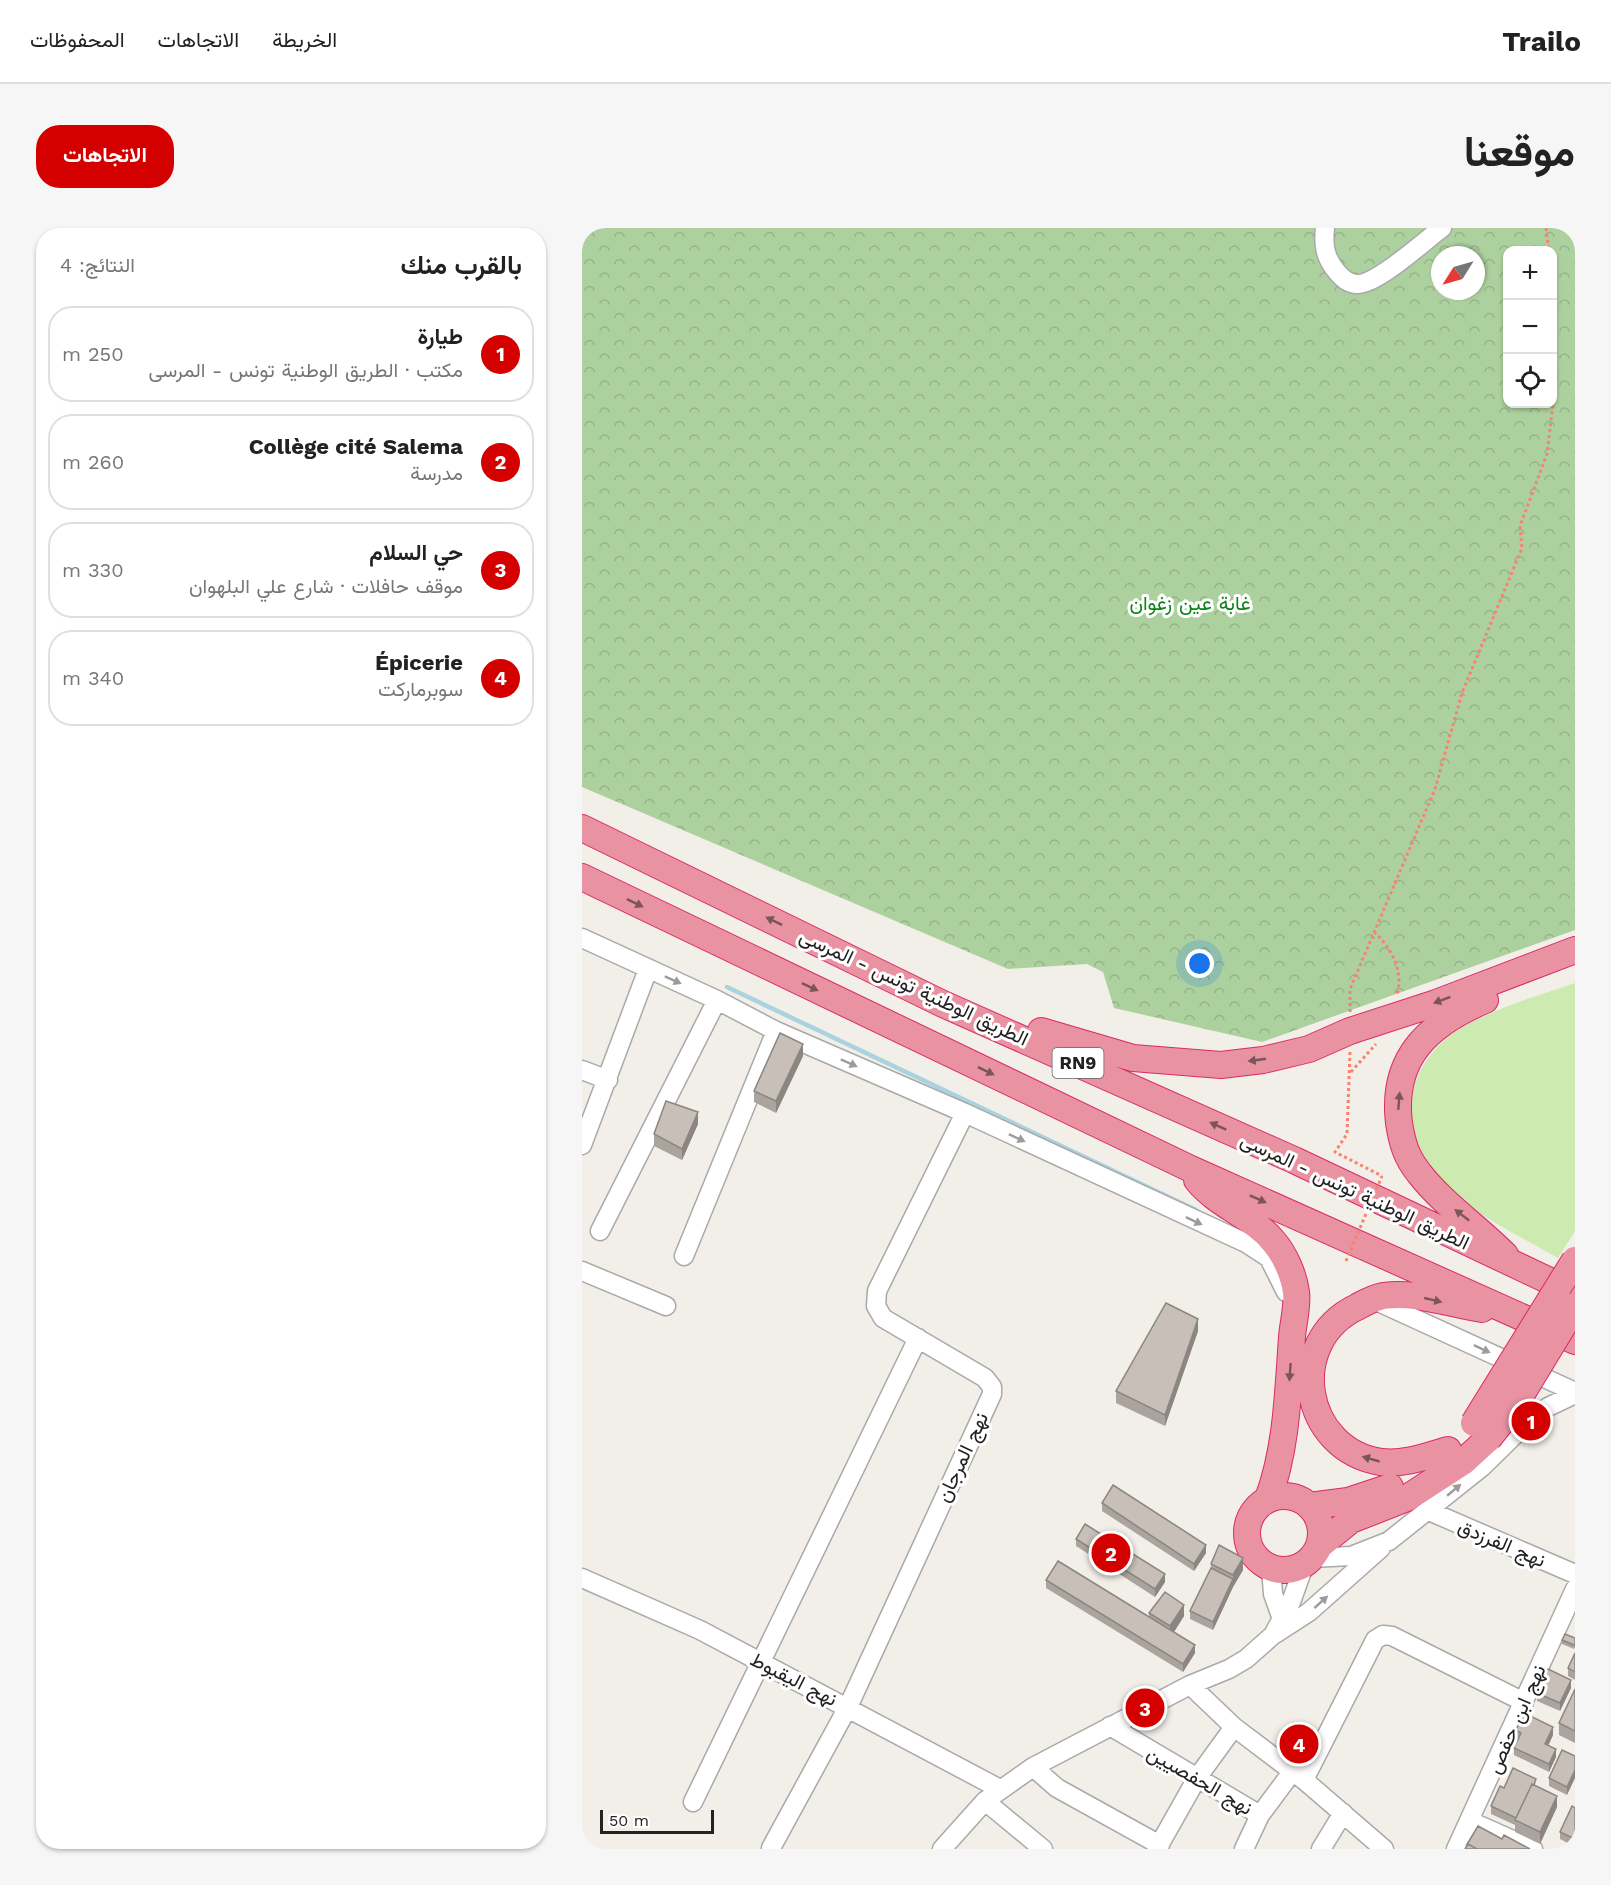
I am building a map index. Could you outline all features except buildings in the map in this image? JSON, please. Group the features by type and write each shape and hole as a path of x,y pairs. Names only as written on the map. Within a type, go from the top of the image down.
{"highway":[{"name":"الطريق الوطنية تونس - المرسى","path":"582,828 944,1004 1294,1160 1520,1269 1575,1293"},
{"name":"RN9","path":"582,877 1191,1169 1575,1341"},
{"path":"944,1004 1003,1018 1133,1058 1221,1065 1263,1060 1309,1049 1350,1031 1436,1003 1540,961 1575,950"},
{"path":"1520,1269 1436,1192 1408,1158 1402,1143 1398,1112 1403,1067 1424,1039 1447,1019 1496,996 1575,966"},
{"path":"1191,1169 1198,1182 1220,1201 1255,1222 1275,1243 1293,1276 1296,1293 1280,1468 1268,1499"},
{"path":"1312,1556 1321,1532 1318,1518 1310,1506 1297,1498 1282,1496 1268,1499 1256,1508 1249,1520 1247,1534 1250,1548 1259,1560 1271,1568 1283,1570 1312,1556 1351,1520 1407,1498 1464,1461 1575,1260"},
{"path":"1516,1316 1401,1294 1372,1299 1335,1321 1316,1350 1311,1362 1310,1379 1315,1408 1326,1428 1344,1446 1360,1456 1382,1462 1403,1462 1448,1450 1481,1431 1515,1405 1575,1306"},
{"path":"1310,1506 1348,1501 1395,1485 1440,1461 1448,1450"}],"street":[{"path":"1325,228 1324,242 1331,265 1343,279 1353,284 1364,284 1442,228"},
{"path":"582,938 717,1000 776,1031 964,1113 1259,1251 1269,1258 1280,1276 1293,1325"},
{"path":"582,1145 648,969"},
{"path":"600,1231 717,1000"},
{"path":"684,1256 776,1031"},
{"path":"582,1070 608,1080"},
{"name":"نهج المرجان","path":"771,1848 848,1707 992,1394 992,1386 985,1378 883,1318 876,1306 877,1291 964,1113"},
{"path":"582,1271 666,1306"},
{"path":"1372,1299 1575,1393"},
{"path":"693,1802 763,1663 918,1338"},
{"path":"942,1849 985,1801 1033,1767 1190,1685 1229,1670 1273,1635 1310,1612 1389,1541 1429,1511 1508,1443 1530,1420 1548,1407 1575,1393"},
{"name":"نهج الفرزدق","path":"1429,1511 1575,1574"},
{"path":"1273,1635 1312,1556 1351,1556 1389,1541"},
{"path":"1271,1568 1274,1594 1282,1619"},
{"name":"نهج اليقبوط","path":"582,1578 700,1630 1000,1789"},
{"name":"نهج ابن حفص","path":"1456,1849 1575,1589"},
{"path":"1244,1849 1260,1815 1298,1776 1375,1640 1383,1635 1392,1636 1524,1702"},
{"path":"1190,1685 1234,1726 1298,1776 1384,1849"},
{"name":"نهج الحفصيين","path":"1110,1726 1260,1815"},
{"path":"1033,1767 1058,1788 1158,1847 1197,1778 1234,1726"},
{"path":"985,1801 1043,1849"},
{"path":"1321,1849 1343,1813"},
{"path":"1470,1821 1533,1849"}],"path":[{"path":"1546,228 1548,246"},
{"path":"1346,1261 1382,1176 1335,1152 1347,1134 1350,989 1435,789 1462,693 1522,548 1520,526 1547,454 1556,379 1552,300"}],"green space":[{"name":"غابة عين زغوان","path":"582,228 1572,228 1575,239 1575,930 1262,1042 1114,1008 1103,972 1087,964 1008,969 582,787"},
{"path":"1575,983 1575,1231 1558,1258 1481,1214 1457,1197 1437,1177 1421,1154 1412,1127 1412,1097 1418,1075 1424,1064 1448,1037 1458,1030 1507,1006"}],"waterway":[{"path":"727,987 1196,1210"}],"place":[{"name":"طيارة","path":"1531,1421"},
{"name":"Collège cité Salema","path":"1111,1553"},
{"name":"حي السلام","path":"1145,1708"},
{"name":"Épicerie","path":"1299,1744"}]}
